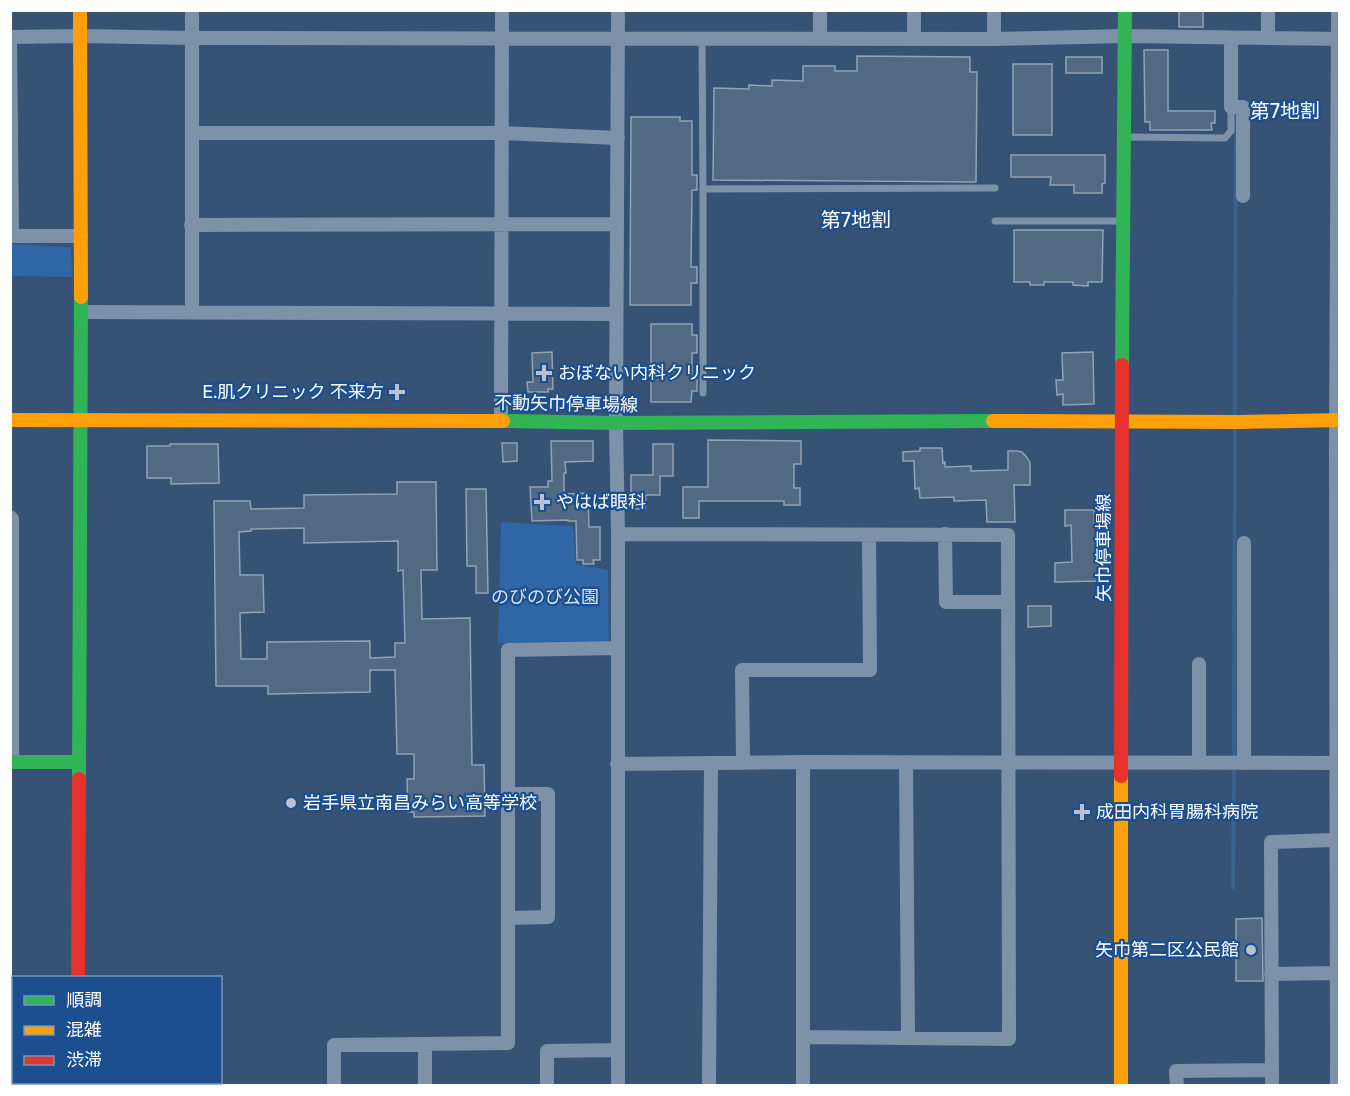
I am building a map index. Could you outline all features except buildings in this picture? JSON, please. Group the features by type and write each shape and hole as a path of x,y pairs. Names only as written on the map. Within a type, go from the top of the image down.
{"main road":[{"path":"78,976 80,10"},
{"name":"矢巾停車場線","path":"1121,1086 1125,10"},
{"name":"不動矢巾停車場線","path":"10,420 1122,423 1338,420"},
{"path":"11,762 79,762"}],"street":[{"path":"192,10 192,312"},
{"path":"501,10 501,422"},
{"path":"618,10 616,314 618,1086"},
{"path":"820,10 820,38"},
{"path":"914,10 914,38"},
{"path":"994,10 994,39"},
{"path":"1268,10 1268,39"},
{"path":"1337,1086 1338,10"},
{"path":"81,236 11,236 10,38 81,36 994,39 1125,36 1339,39"},
{"path":"1231,38 1234,107 1243,107 1243,196"},
{"path":"192,133 502,133 618,138"},
{"path":"191,225 617,224"},
{"path":"81,312 616,314"},
{"path":"10,517 12,519 11,762"},
{"path":"618,534 1008,535 1009,1039 803,1037"},
{"path":"743,763 742,670 870,670 868,534"},
{"path":"945,534 946,602 1008,602"},
{"path":"1237,763 1244,543"},
{"path":"334,1086 334,1045 508,1043 508,650 617,648"},
{"path":"1199,664 1199,763"},
{"path":"803,762 803,1086"},
{"path":"906,762 908,1038"},
{"path":"709,1086 711,763"},
{"path":"617,764 1338,763"},
{"path":"508,794 548,794 548,918 508,918"},
{"path":"1272,1086 1271,842 1336,840"},
{"path":"1271,974 1337,973"},
{"path":"425,1044 425,1086"},
{"path":"547,1086 547,1051 618,1050"},
{"path":"1177,1086 1176,1071 1272,1070"}],"lane":[{"path":"702,38 703,393"},
{"path":"1124,137 1225,138 1231,131 1234,107"},
{"path":"703,189 995,188"},
{"path":"995,221 1124,221"}],"green space":[{"path":"11,244 71,247 72,277 11,276"},
{"name":"のびのび公園","path":"501,522 573,526 576,564 608,570 609,641 498,643"}],"waterway":[{"path":"1235,417 1236,110"},
{"path":"1234,759 1235,428"},
{"path":"1233,888 1234,767"}],"traffic: fast":[{"path":"1122,365 1125,10"},
{"path":"79,779 81,297"},
{"path":"503,421 616,423 993,421"},
{"path":"10,762 79,762"}],"traffic: slow":[{"path":"80,10 81,297"},
{"path":"10,420 503,421"},
{"path":"993,421 1340,420"},
{"path":"1121,776 1121,1086"}],"traffic: jam":[{"path":"1121,776 1122,365"},
{"path":"78,976 79,779"}],"place":[{"name":"おぼない内科クリニック","path":"544,373"},
{"name":"E.肌クリニック 不来方","path":"397,392"},
{"name":"やはば眼科","path":"542,502"},
{"name":"岩手県立南昌みらい高等学校","path":"291,803"},
{"name":"成田内科胃腸科病院","path":"1082,812"},
{"name":"矢巾第二区公民館","path":"1251,950"}],"district":[{"name":"第7地割","path":"1285,111"},
{"name":"第7地割","path":"856,220"}]}
